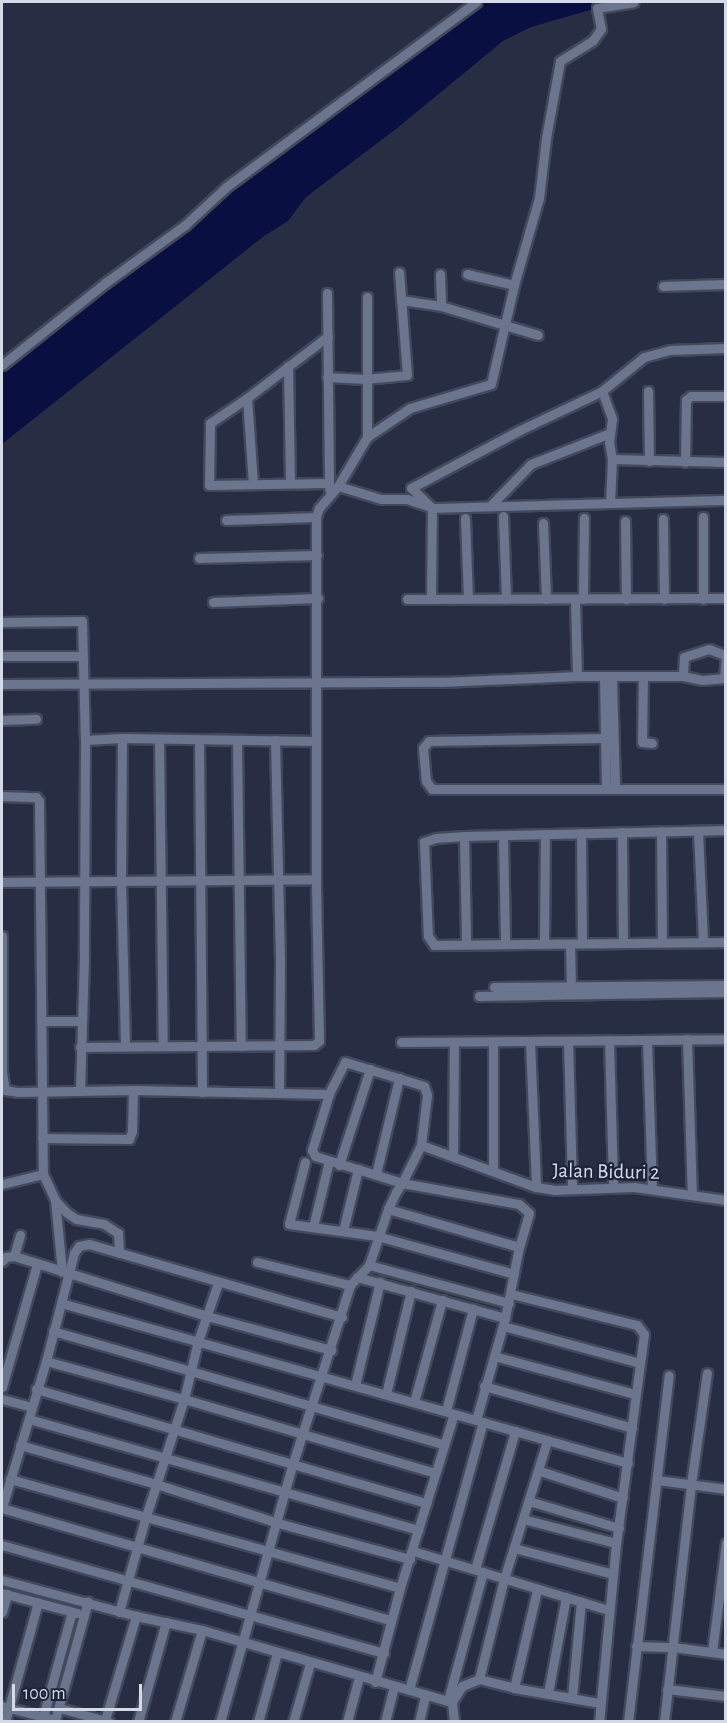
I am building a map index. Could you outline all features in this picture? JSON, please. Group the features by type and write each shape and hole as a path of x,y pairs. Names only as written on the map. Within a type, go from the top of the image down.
{"street":[{"path":"2,365 105,283 185,225 226,187 476,2"},
{"path":"80,1047 314,1045 319,1041 316,879 318,598 316,517 319,508 339,486 367,437 410,408 491,384 514,285 539,198 546,138 560,62 593,40 601,29 597,5 634,2"},
{"path":"327,377 365,379 407,375 399,272"},
{"path":"441,274 441,306"},
{"path":"467,274 514,285"},
{"path":"663,286 726,284"},
{"path":"327,293 328,483 330,494"},
{"path":"367,297 365,379 367,437"},
{"path":"401,300 441,306 538,335"},
{"path":"328,336 247,398 210,423 209,485 328,483"},
{"path":"431,599 432,508 411,488 520,430 602,391 644,357 658,352 726,348"},
{"path":"288,366 290,482"},
{"path":"602,391 612,419 610,503"},
{"path":"648,392 649,461"},
{"path":"685,462 686,400 691,396 726,396"},
{"path":"247,398 253,484"},
{"path":"491,505 531,464 610,433"},
{"path":"612,459 726,462"},
{"path":"339,486 381,499 407,499 432,508 726,500"},
{"path":"503,516 506,599"},
{"path":"226,520 316,517"},
{"path":"703,517 703,598"},
{"path":"465,518 468,599"},
{"path":"577,676 584,518"},
{"path":"663,519 663,598"},
{"path":"625,521 626,598"},
{"path":"543,523 546,599"},
{"path":"199,558 317,555"},
{"path":"213,602 318,598"},
{"path":"407,599 726,598"},
{"path":"2,622 82,621 85,740 80,1091"},
{"path":"2,684 441,682 577,676 643,678 682,676 702,680 725,678 725,655 709,649 684,657 682,676"},
{"path":"2,656 82,656"},
{"path":"608,677 604,738 610,788"},
{"path":"608,677 610,788"},
{"path":"643,678 642,742 652,742"},
{"path":"2,720 36,719"},
{"path":"85,740 122,738 316,741"},
{"path":"122,738 121,880 126,1046"},
{"path":"604,738 429,741 423,748 426,781 432,789 726,789"},
{"path":"159,739 159,881 163,1046"},
{"path":"199,740 198,880 202,1092"},
{"path":"237,740 241,1046"},
{"path":"274,740 279,1092"},
{"path":"2,796 38,798 43,1021 43,1174 55,1200 65,1273 61,1303 2,1508 391,1620"},
{"path":"726,830 464,836 436,838 424,842 428,936 435,945 726,942"},
{"path":"661,831 662,942"},
{"path":"698,831 703,942"},
{"path":"622,832 623,943"},
{"path":"581,833 582,943"},
{"path":"544,943 545,834"},
{"path":"503,835 505,944"},
{"path":"464,836 466,944"},
{"path":"2,882 316,879"},
{"path":"2,936 4,1090 42,1093 133,1090 329,1094"},
{"path":"570,944 571,987"},
{"path":"494,987 538,991 721,989"},
{"path":"479,996 571,987 643,990"},
{"path":"43,1021 82,1021"},
{"path":"687,1039 692,1194"},
{"path":"401,1042 726,1039"},
{"path":"609,1040 613,1187"},
{"path":"647,1040 651,1189"},
{"path":"568,1041 572,1188"},
{"path":"453,1156 454,1042"},
{"path":"493,1042 493,1171"},
{"path":"530,1042 536,1187"},
{"path":"220,1722 261,1584 293,1463 342,1317 350,1285 369,1265 388,1209 402,1182 421,1145 426,1090 424,1086 345,1062 329,1094 312,1150 315,1156 402,1182 519,1204 527,1209 529,1217 519,1247 504,1322 484,1386 480,1421 409,1690"},
{"path":"339,1165 370,1068"},
{"path":"376,1174 399,1078"},
{"path":"42,1138 129,1140 132,1131 133,1090"},
{"name":"Jalan Biduri 2","path":"421,1145 536,1187 651,1189 726,1200"},
{"path":"313,1227 329,1161"},
{"path":"305,1162 289,1224 377,1236 514,1274"},
{"path":"343,1231 358,1169"},
{"path":"2,1184 43,1174"},
{"path":"55,1200 76,1219 112,1227 117,1233 119,1253"},
{"path":"388,1209 519,1247"},
{"path":"14,1256 20,1235"},
{"path":"65,1273 75,1250 84,1244 342,1317"},
{"path":"2,1261 6,1257 14,1256 207,1316 331,1350"},
{"path":"257,1262 350,1285"},
{"path":"2,1387 37,1264"},
{"path":"369,1265 485,1297 510,1299 637,1325 644,1334 616,1543 599,1722"},
{"path":"357,1277 477,1310 504,1322 640,1363"},
{"path":"355,1385 380,1282"},
{"path":"119,1612 146,1516 184,1399 198,1341 218,1283"},
{"path":"386,1394 411,1291"},
{"path":"375,1682 400,1588 428,1503 477,1310 485,1297"},
{"path":"414,1402 442,1300"},
{"path":"61,1303 323,1375 628,1463"},
{"path":"53,1331 443,1444"},
{"path":"494,1356 635,1394"},
{"path":"45,1361 184,1399 435,1473"},
{"path":"664,1722 691,1484 707,1373"},
{"path":"628,1722 669,1376"},
{"path":"484,1386 632,1428"},
{"path":"36,1389 428,1503"},
{"path":"2,1399 31,1407"},
{"path":"29,1419 418,1530"},
{"path":"454,1722 450,1701 479,1571 515,1431"},
{"path":"479,1679 504,1579 540,1471 547,1441"},
{"path":"20,1445 156,1484 278,1523 412,1555 444,1560 609,1610"},
{"path":"540,1471 623,1498"},
{"path":"10,1479 400,1588"},
{"path":"657,1479 726,1489"},
{"path":"529,1501 619,1528"},
{"path":"523,1519 616,1543"},
{"path":"712,1652 726,1543"},
{"path":"2,1545 384,1653"},
{"path":"514,1548 613,1574"},
{"path":"2,1580 88,1601 119,1612 202,1630 375,1682 450,1701"},
{"path":"514,1688 537,1590"},
{"path":"2,1612 4,1593 85,1616"},
{"path":"548,1693 566,1597"},
{"path":"5,1707 36,1718 57,1721 88,1601"},
{"path":"572,1696 581,1601"},
{"path":"5,1722 5,1707 38,1602"},
{"path":"36,1718 72,1612"},
{"path":"60,1708 107,1721 136,1616"},
{"path":"138,1722 166,1622"},
{"path":"175,1722 202,1630"},
{"path":"636,1646 673,1647 726,1654"},
{"path":"258,1722 277,1653"},
{"path":"293,1722 310,1663"},
{"path":"347,1722 359,1677"},
{"path":"450,1701 462,1686 479,1679 514,1688 572,1696 599,1703"},
{"path":"385,1722 394,1687"},
{"path":"667,1689 726,1696"},
{"path":"419,1722 425,1695"}],"shaded area":[{"path":"476,2 634,2 597,8 531,27 503,41 396,129 306,197 288,221 264,236 2,444 2,365 226,187"}]}
